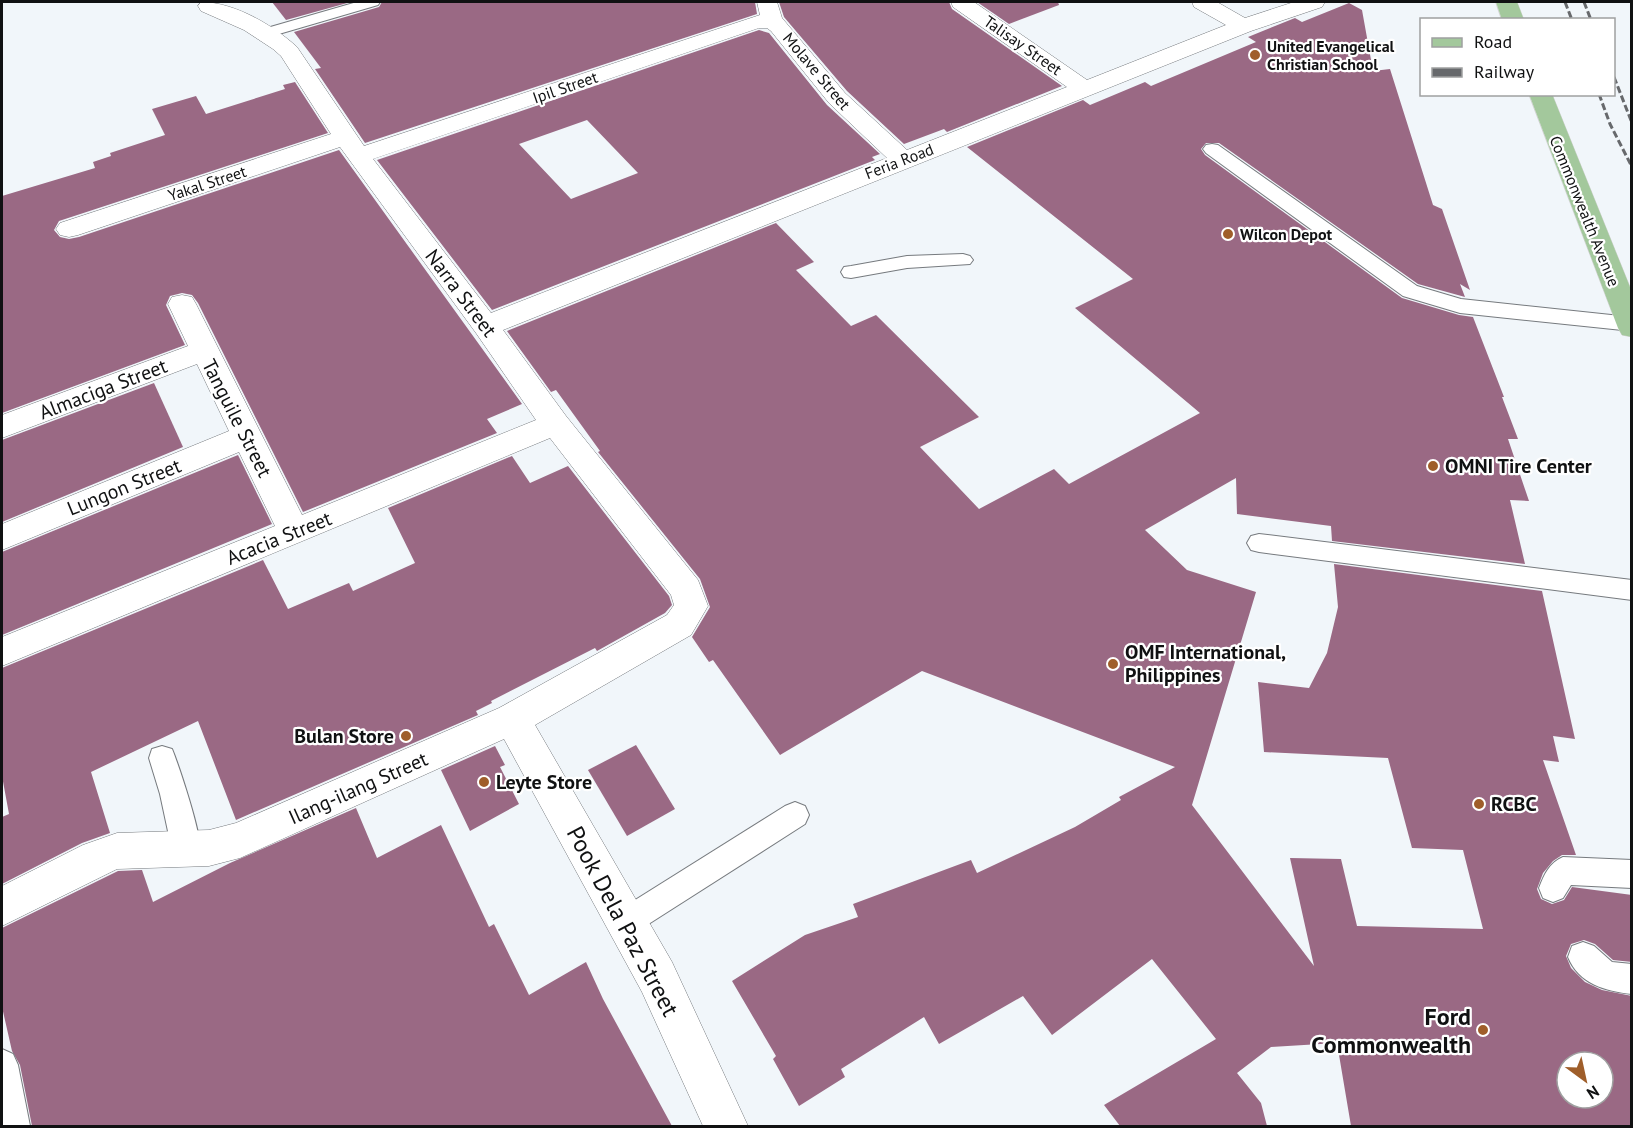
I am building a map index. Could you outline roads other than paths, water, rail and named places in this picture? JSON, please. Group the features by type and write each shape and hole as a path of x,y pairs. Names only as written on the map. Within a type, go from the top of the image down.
{"main road":[{"path":"1507,2 1512,18"},
{"name":"Commonwealth Avenue","path":"1541,96 1631,326"}],"street":[{"name":"Talisay Street","path":"961,2 1085,88"},
{"path":"1202,2 1243,26"},
{"name":"Feria Road","path":"486,326 1243,26 1314,2"},
{"name":"Narra Street","path":"208,6 266,33 280,41 289,52 352,147 486,326 555,424 686,590 691,606"},
{"name":"Ipil Street","path":"352,147 756,22 769,11"},
{"name":"Molave Street","path":"769,11 837,98 903,160"},
{"name":"Yakal Street","path":"69,230 352,147"},
{"name":"Tanguile Street","path":"182,304 294,532"},
{"name":"Almaciga Street","path":"4,420 204,351"},
{"name":"Acacia Street","path":"2,652 555,424"},
{"name":"Lungon Street","path":"2,537 247,436"},
{"name":"Ilang-ilang Street","path":"2,907 97,858 117,851 209,848 240,840 512,719 679,625 691,606"},
{"name":"Pook Dela Paz Street","path":"512,719 657,977 726,1126"}],"lane":[{"path":"266,33 372,2"},
{"path":"1212,149 1410,291 1460,306 1631,326"},
{"path":"851,272 907,262 963,260"},
{"path":"1259,543 1632,591"},
{"path":"162,758 174,794 186,850"},
{"path":"626,922 795,815"},
{"path":"1553,888 1563,871 1632,873"},
{"path":"1583,957 1606,976 1632,979"},
{"path":"2,1065 14,1126"}],"railway":[{"path":"1565,2 1571,18"},
{"path":"1584,2 1590,18"},
{"path":"1615,80 1632,123"},
{"path":"1600,96 1610,124 1632,167"}],"place":[{"name":"United Evangelical Christian School","path":"1255,55"},
{"name":"Wilcon Depot","path":"1228,234"},
{"name":"OMNI Tire Center","path":"1433,466"},
{"name":"OMF International, Philippines","path":"1113,664"},
{"name":"Bulan Store","path":"406,736"},
{"name":"Leyte Store","path":"484,782"},
{"name":"RCBC","path":"1479,804"},
{"name":"Ford Commonwealth","path":"1483,1030"}]}
